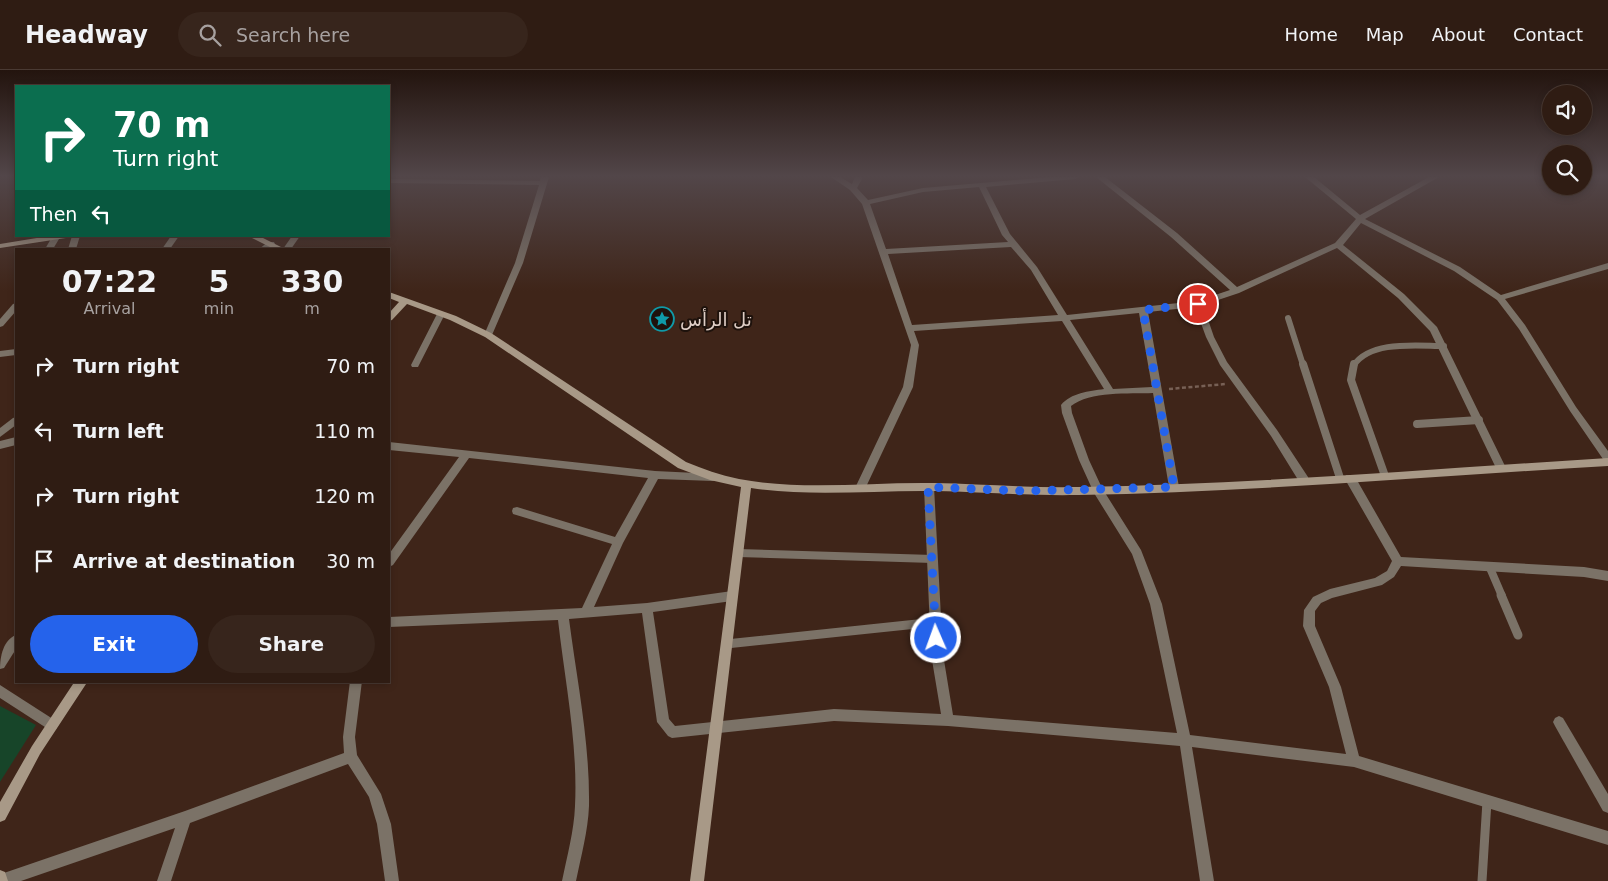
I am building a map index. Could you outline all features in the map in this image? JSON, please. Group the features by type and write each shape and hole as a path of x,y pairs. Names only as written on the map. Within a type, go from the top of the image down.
{"street":[{"path":"488,335 519,263 534,215"},
{"path":"861,486 908,387 915,345 870,215"},
{"path":"996,215 1014,244 1034,269 1062,318 1110,392"},
{"path":"1148,215 1174,235 1236,291"},
{"path":"1355,215 1457,269 1500,298 1522,327 1563,394 1608,461"},
{"path":"910,328 1062,318 1198,304 1236,291 1338,245 1360,219 1367,215"},
{"path":"0,246 62,237"},
{"path":"167,248 174,237"},
{"path":"254,237 267,246"},
{"path":"288,248 295,237"},
{"path":"50,248 54,239"},
{"path":"882,252 1014,244"},
{"path":"1338,245 1418,312 1434,329 1444,346 1501,468"},
{"path":"1500,298 1608,266"},
{"path":"390,295 441,314 488,335 669,458 694,471 746,485 803,488 861,486 1024,491 1098,490 1385,476 1608,461"},
{"path":"390,317 404,301"},
{"path":"1198,304 1216,350 1274,433 1304,480"},
{"path":"0,324 15,307"},
{"path":"1143,310 1174,487"},
{"path":"415,365 441,314"},
{"path":"1,355 15,352"},
{"path":"1156,390 1086,395 1066,405 1072,432 1098,490 1137,553 1149,580 1186,740 1207,881"},
{"path":"0,433 15,421"},
{"path":"0,445 15,441"},
{"path":"390,446 655,475 713,477"},
{"path":"390,561 467,454"},
{"path":"586,613 618,542 655,475"},
{"path":"1345,478 1398,561 1395,572 1386,578 1373,584 1326,595 1316,600 1310,608 1307,617 1334,687 1354,761"},
{"path":"697,881 746,485"},
{"path":"928,487 937,654 948,720"},
{"path":"517,511 618,542"},
{"path":"1398,561 1546,570 1608,576"},
{"path":"390,622 563,616 647,608 732,596"},
{"path":"647,608 663,722 672,732 834,715 948,720 1186,740 1354,761 1608,838"},
{"path":"563,616 578,744 582,804 580,830 569,881"},
{"path":"0,664 15,642"},
{"path":"0,815 20,777 81,683"},
{"path":"356,683 349,737 350,757 375,794 384,824 392,881"},
{"path":"0,691 52,725"},
{"path":"1559,722 1608,806"},
{"path":"0,877 1,881 185,818 350,757"},
{"path":"164,881 185,818"}],"lane":[{"path":"1288,318 1345,478"},
{"path":"1385,476 1351,380 1354,364 1360,358 1376,350 1410,346 1444,346"},
{"path":"1417,424 1479,420"},
{"path":"738,553 933,559"},
{"path":"1490,568 1518,635"},
{"path":"726,644 936,622"},
{"path":"1482,881 1488,801"}],"path":[{"path":"1156,390 1238,383"}],"green space":[{"path":"0,706 36,725 0,782"}],"place":[{"name":"تل الرأس","path":"662,319"}],"route":[{"path":"936,638 928,487 1024,491 1174,487 1143,310 1198,304"}]}
